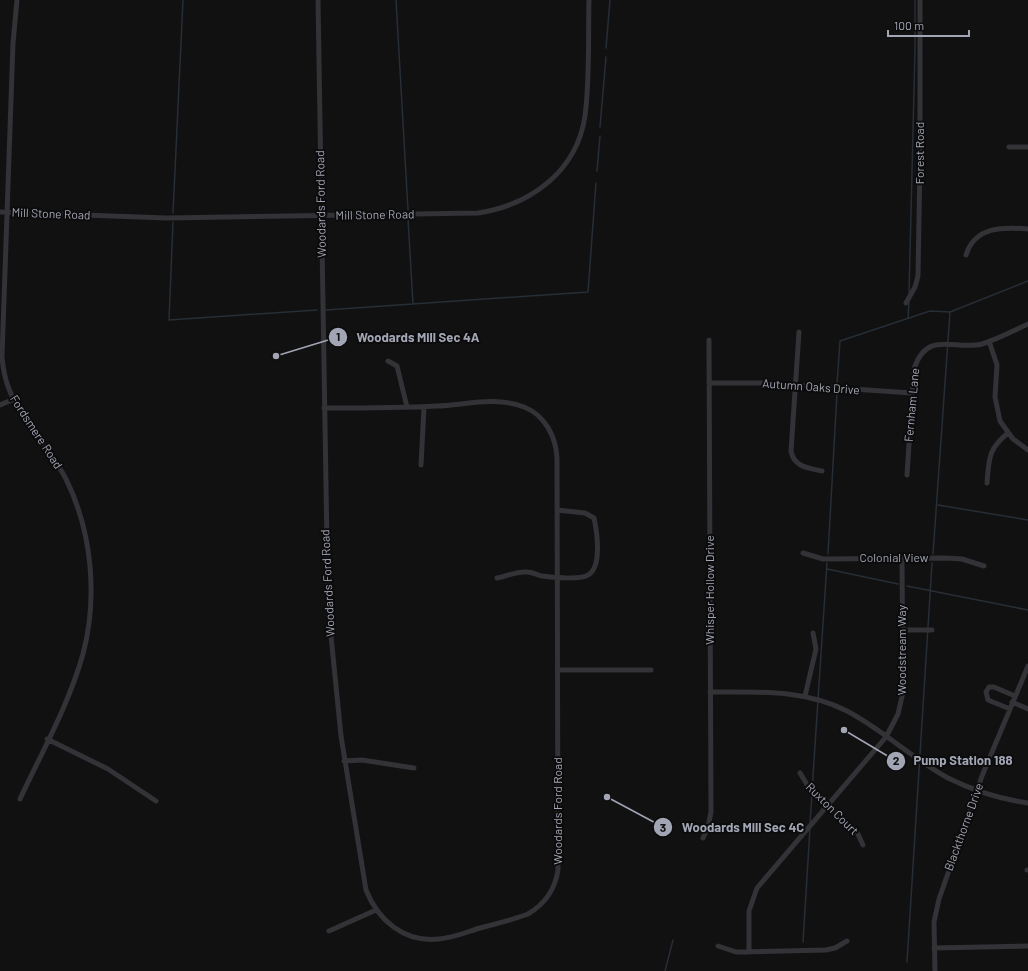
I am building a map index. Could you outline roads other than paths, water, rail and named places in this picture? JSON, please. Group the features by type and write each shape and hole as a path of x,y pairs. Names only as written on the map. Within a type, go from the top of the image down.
{"street":[{"name":"Fordsmere Road","path":"17,0 13,43 2,357 5,376 14,399 66,479 78,510 90,563 91,599 83,654 70,688 20,799"},
{"name":"Woodards Ford Road","path":"318,0 324,408 328,606 344,761 366,890 376,910 388,924 399,931 420,939 438,940 520,917 539,907 546,899 555,884 558,870 557,510 556,448 552,434 544,421 526,407 505,402 424,407 324,408"},
{"name":"Mill Stone Road","path":"0,212 167,218 321,216 478,213 513,205 524,200 546,185 565,163 579,138 583,125 586,96 589,0"},
{"name":"Forest Road","path":"906,303 915,287 918,276 920,0"},
{"path":"1009,147 1028,147"},
{"path":"966,255 974,238 983,233 1004,229 1028,229"},
{"name":"Fernham Lane","path":"907,475 912,393 916,361 928,348 941,343 976,345 1028,324"},
{"path":"799,332 792,455 802,466 822,471"},
{"name":"Whisper Hollow Drive","path":"703,838 708,827 711,812 709,340"},
{"path":"989,341 997,364 995,397 997,412 1008,433 1017,443 1028,450"},
{"path":"388,361 397,366 407,407"},
{"name":"Autumn Oaks Drive","path":"709,383 762,383 912,393"},
{"path":"0,406 14,399"},
{"path":"421,466 424,407"},
{"path":"987,483 988,463 992,450 996,443 1008,433"},
{"path":"497,578 527,572 557,577 586,576 593,571 596,562 598,533 594,518 578,512 557,510"},
{"name":"Colonial View","path":"803,553 819,559 954,558 984,566"},
{"name":"Woodstream Way","path":"749,952 749,911 757,888 886,737 898,714 902,698 902,559"},
{"path":"903,630 932,630"},
{"path":"805,696 816,649 813,633"},
{"name":"Blackthorne Drive","path":"935,971 934,922 936,906 977,790 1028,666"},
{"path":"558,670 651,670"},
{"path":"1010,708 988,700 986,692 989,687 994,686 1015,696"},
{"path":"710,692 782,692 805,696 828,703 847,711 934,770 963,786 1008,800 1028,803"},
{"path":"1012,702 1028,709"},
{"path":"47,739 108,769 156,801"},
{"path":"344,761 362,760 414,768"},
{"name":"Ruxton Court","path":"800,773 812,791 857,832 863,845"},
{"path":"329,932 376,910"},
{"path":"718,946 730,951 749,952 826,950 835,948 847,941"},
{"path":"934,948 1028,946"}],"waterway":[{"path":"173,213 183,0"},
{"path":"396,0 408,210"},
{"path":"606,48 610,0"},
{"path":"909,294 915,0"},
{"path":"600,127 606,57"},
{"path":"597,171 600,136"},
{"path":"326,310 588,292 596,183"},
{"path":"408,219 413,304"},
{"path":"173,222 169,320 317,310"},
{"path":"837,384 840,341 930,311 950,312 1028,281"},
{"path":"908,318 909,302"},
{"path":"933,554 950,312"},
{"path":"828,554 837,393"},
{"path":"938,505 1028,520"},
{"path":"812,791 827,563"},
{"path":"907,962 932,563"},
{"path":"827,569 898,584"},
{"path":"907,586 1028,610"},
{"path":"810,823 812,794"},
{"path":"803,942 810,828"},
{"path":"665,971 673,940"}],"place":[{"name":"Woodards Mill Sec 4A","path":"276,356"},
{"name":"Pump Station 188","path":"844,730"},
{"name":"Woodards Mill Sec 4C","path":"607,797"}]}
